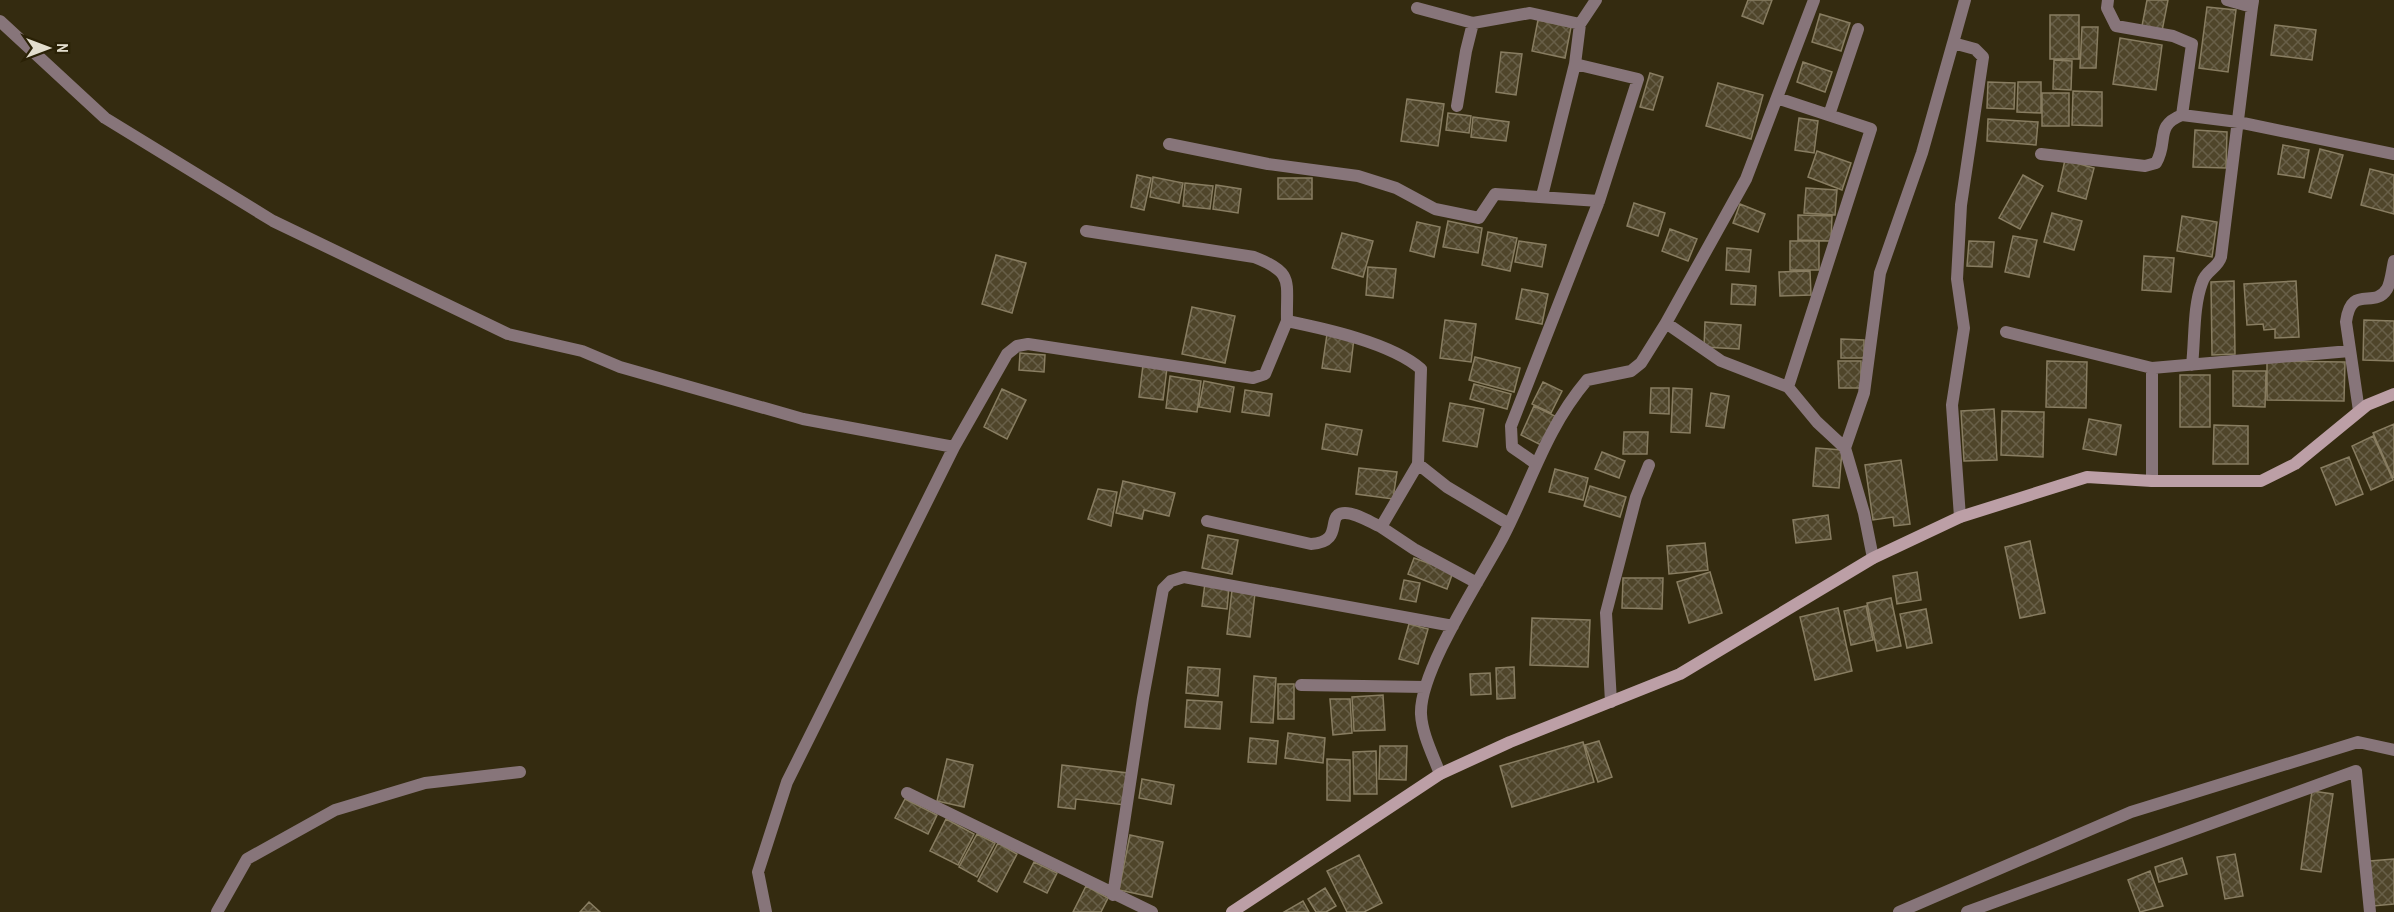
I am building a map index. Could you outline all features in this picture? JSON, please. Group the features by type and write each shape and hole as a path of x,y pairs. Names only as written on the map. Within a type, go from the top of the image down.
{"street":[{"path":"1542,196 1575,64 1580,24 1596,0"},
{"path":"1440,774 1425,733 1421,713 1425,687 1454,626 1509,524 1535,464 1560,415 1587,381 1631,371 1641,363 1666,323 1746,179 1814,0"},
{"path":"1845,448 1864,393 1880,273 1922,153 1965,0"},
{"path":"2108,0 2107,8 2116,26 2173,36 2192,44 2182,115"},
{"path":"2192,364 2200,286 2205,273 2220,262 2221,257 2253,3 2227,0"},
{"path":"1417,8 1473,23 1530,13 1580,24"},
{"path":"0,21 115,124 273,220 508,334 582,351 620,367 803,419 954,447"},
{"path":"1458,106 1466,51 1473,23"},
{"path":"1828,115 1858,29"},
{"path":"1953,43 1975,50 1983,57 1961,205 1957,279 1964,328 1953,405 1960,517"},
{"path":"1535,464 1512,447 1511,426 1599,201 1638,79 1575,64"},
{"path":"1777,98 1871,129 1788,387"},
{"path":"2041,154 2145,165 2156,163 2161,154 2165,126 2169,120 2182,115 2238,122 2394,154"},
{"path":"1169,144 1268,164 1358,176 1396,188 1435,208 1479,218 1495,194 1599,201"},
{"path":"766,912 758,872 787,782 954,447 1007,354 1017,346 1028,344 1253,378 1265,374 1287,321 1286,280 1278,267 1254,257 1086,231"},
{"path":"2359,411 2346,322 2348,307 2355,301 2380,296 2387,289 2394,261"},
{"path":"1287,321 1337,332 1410,360 1421,369 1418,464 1381,527"},
{"path":"1666,323 1721,361 1788,387 1817,422 1845,448 1864,513 1872,558"},
{"path":"2006,332 2152,368 2350,351"},
{"path":"2152,368 2152,481"},
{"path":"1232,912 1440,774 1510,742 1680,674 1872,558 1960,517 2087,477 2152,481 2261,481 2295,464 2367,405 2394,394"},
{"path":"1418,464 1447,487 1509,524"},
{"path":"1611,702 1606,613 1636,496 1649,465"},
{"path":"1207,522 1311,544 1324,543 1329,539 1336,517 1340,513 1347,512 1381,527 1414,549 1477,583"},
{"path":"1113,895 1143,698 1163,589 1171,581 1184,576 1454,626"},
{"path":"1301,685 1425,687"},
{"path":"1899,912 2131,812 2358,742 2394,750"},
{"path":"1967,912 2356,771 2370,912"},
{"path":"216,912 246,859 335,810 425,783 520,772"},
{"path":"907,793 1152,912"}],"building":[{"path":"1748,0 1772,0 1763,24 1742,16"},
{"path":"2147,0 2168,0 2162,31 2142,26"},
{"path":"2207,7 2236,10 2228,72 2199,68"},
{"path":"1820,14 1850,23 1841,51 1812,42"},
{"path":"2050,15 2079,15 2079,59 2050,59"},
{"path":"1538,20 1571,27 1565,58 1532,51"},
{"path":"2275,25 2316,30 2312,60 2271,55"},
{"path":"2082,27 2098,27 2096,68 2080,68"},
{"path":"2120,38 2162,45 2156,90 2113,84"},
{"path":"1501,52 1522,54 1516,95 1496,92"},
{"path":"2054,60 2072,61 2071,90 2053,89"},
{"path":"1803,62 1832,72 1825,92 1797,82"},
{"path":"1650,73 1663,77 1653,110 1640,107"},
{"path":"1988,82 2015,83 2014,109 1987,108"},
{"path":"2018,82 2041,82 2041,113 2017,112"},
{"path":"1718,83 1763,95 1751,139 1706,126"},
{"path":"2073,91 2102,92 2102,126 2072,125"},
{"path":"2042,93 2069,93 2069,126 2042,126"},
{"path":"1407,99 1444,104 1438,146 1401,141"},
{"path":"1448,113 1471,116 1469,133 1446,130"},
{"path":"1473,117 1509,122 1506,141 1471,137"},
{"path":"1799,118 1818,121 1814,153 1795,150"},
{"path":"1988,119 2038,122 2036,145 1987,141"},
{"path":"2195,130 2227,132 2226,168 2193,167"},
{"path":"2283,145 2309,150 2304,178 2278,174"},
{"path":"2320,149 2343,155 2331,198 2309,192"},
{"path":"1817,151 1851,163 1842,190 1808,177"},
{"path":"2065,160 2094,168 2086,199 2058,191"},
{"path":"2370,169 2394,175 2394,214 2361,205"},
{"path":"1137,175 1151,178 1144,210 1131,207"},
{"path":"2023,175 2043,186 2020,229 1999,218"},
{"path":"1153,177 1183,183 1179,203 1150,197"},
{"path":"1278,178 1312,178 1312,199 1278,199"},
{"path":"1185,183 1213,186 1210,209 1183,206"},
{"path":"1216,185 1241,189 1238,213 1213,209"},
{"path":"1806,188 1837,190 1835,215 1804,213"},
{"path":"1634,203 1665,213 1658,236 1627,226"},
{"path":"1740,204 1765,214 1758,232 1733,223"},
{"path":"2052,213 2082,221 2074,250 2044,242"},
{"path":"1798,215 1832,216 1831,241 1798,240"},
{"path":"2182,216 2217,222 2212,257 2177,251"},
{"path":"1448,221 1482,228 1478,253 1443,247"},
{"path":"1417,222 1440,227 1434,257 1410,251"},
{"path":"1670,229 1697,239 1688,261 1662,251"},
{"path":"1488,232 1517,238 1510,271 1482,265"},
{"path":"1342,233 1373,241 1363,277 1332,268"},
{"path":"2013,236 2037,240 2029,277 2005,272"},
{"path":"1519,241 1546,245 1542,267 1515,262"},
{"path":"1790,241 1819,241 1819,270 1790,270"},
{"path":"1969,241 1994,242 1992,267 1967,266"},
{"path":"1727,248 1751,250 1749,272 1726,270"},
{"path":"996,255 1026,263 1012,313 982,304"},
{"path":"2144,256 2174,258 2171,292 2142,290"},
{"path":"1368,267 1396,269 1393,298 1366,295"},
{"path":"1810,271 1811,295 1780,296 1779,272"},
{"path":"2234,281 2235,354 2212,355 2211,282"},
{"path":"2296,281 2299,337 2275,338 2275,329 2264,330 2263,324 2247,325 2244,284"},
{"path":"1732,284 1756,286 1755,305 1731,304"},
{"path":"1522,289 1548,294 1542,324 1516,319"},
{"path":"1192,307 1235,316 1225,363 1182,354"},
{"path":"1445,320 1476,324 1471,362 1440,358"},
{"path":"2364,320 2394,321 2394,361 2363,360"},
{"path":"1705,322 1741,325 1739,349 1704,347"},
{"path":"1327,334 1354,338 1350,372 1322,368"},
{"path":"1841,339 1864,340 1864,358 1841,358"},
{"path":"1020,353 1045,355 1044,372 1019,370"},
{"path":"1475,357 1520,368 1514,392 1469,380"},
{"path":"1838,361 1861,361 1861,388 1839,388"},
{"path":"2047,361 2087,362 2086,408 2046,407"},
{"path":"2267,361 2345,362 2344,401 2267,400"},
{"path":"1143,365 1167,368 1163,400 1139,397"},
{"path":"2233,371 2266,371 2265,407 2233,406"},
{"path":"2180,375 2210,375 2210,427 2180,427"},
{"path":"1170,376 1201,381 1197,412 1166,408"},
{"path":"1204,381 1234,387 1230,412 1199,407"},
{"path":"1543,382 1562,391 1551,413 1532,404"},
{"path":"1474,384 1511,394 1507,409 1470,399"},
{"path":"1651,388 1669,388 1669,414 1650,413"},
{"path":"1673,388 1692,389 1690,433 1671,432"},
{"path":"1002,389 1026,400 1007,439 984,427"},
{"path":"1245,390 1272,394 1269,416 1242,412"},
{"path":"1711,393 1729,396 1724,428 1706,426"},
{"path":"1450,403 1484,409 1477,447 1443,441"},
{"path":"1534,406 1555,416 1541,445 1521,435"},
{"path":"1994,409 1997,460 1964,461 1961,411"},
{"path":"2002,411 2044,412 2043,457 2001,455"},
{"path":"2089,419 2121,425 2116,455 2083,449"},
{"path":"1326,424 1362,430 1357,455 1322,449"},
{"path":"2394,424 2394,477 2393,478 2373,433"},
{"path":"2214,425 2248,426 2248,464 2213,464"},
{"path":"1624,432 1648,432 1647,454 1623,454"},
{"path":"2373,436 2393,480 2371,490 2352,446"},
{"path":"1816,448 1842,450 1839,488 1813,486"},
{"path":"1602,452 1625,461 1619,478 1595,469"},
{"path":"2349,457 2363,494 2336,505 2321,468"},
{"path":"1901,460 1910,524 1894,526 1893,517 1873,520 1865,465"},
{"path":"1359,468 1397,472 1393,499 1356,494"},
{"path":"1555,469 1588,478 1583,500 1549,492"},
{"path":"1123,481 1175,493 1169,516 1144,510 1142,519 1116,513"},
{"path":"1590,486 1626,497 1620,517 1584,506"},
{"path":"1098,489 1117,492 1111,526 1088,519"},
{"path":"1828,515 1831,539 1796,543 1793,520"},
{"path":"1208,535 1238,540 1232,574 1202,568"},
{"path":"2030,541 2045,613 2020,618 2005,547"},
{"path":"1705,543 1708,570 1669,574 1667,546"},
{"path":"1414,558 1453,572 1447,589 1408,574"},
{"path":"1710,572 1722,613 1689,623 1677,582"},
{"path":"1917,572 1921,600 1897,604 1893,576"},
{"path":"1623,578 1663,578 1662,609 1622,608"},
{"path":"1404,580 1420,583 1416,602 1400,599"},
{"path":"1205,583 1229,587 1227,609 1202,606"},
{"path":"1232,590 1255,593 1250,637 1227,634"},
{"path":"1891,598 1901,646 1877,651 1867,603"},
{"path":"1866,606 1873,640 1851,645 1844,611"},
{"path":"1838,608 1852,671 1815,680 1800,617"},
{"path":"1926,609 1932,643 1907,648 1900,614"},
{"path":"1532,618 1590,620 1588,667 1530,665"},
{"path":"1409,624 1428,629 1418,664 1399,659"},
{"path":"1188,667 1220,669 1218,696 1186,693"},
{"path":"1514,667 1515,698 1497,699 1496,668"},
{"path":"1490,673 1491,694 1471,695 1470,674"},
{"path":"1254,676 1276,678 1273,723 1251,722"},
{"path":"1278,684 1294,684 1294,719 1278,719"},
{"path":"1383,695 1385,730 1354,731 1352,697"},
{"path":"1330,699 1350,699 1352,733 1333,735"},
{"path":"1187,700 1222,702 1220,729 1185,727"},
{"path":"1288,733 1325,738 1323,763 1285,758"},
{"path":"1250,738 1278,741 1276,764 1248,762"},
{"path":"1599,741 1612,777 1598,782 1585,745"},
{"path":"1583,742 1594,782 1512,807 1500,766"},
{"path":"1380,746 1407,746 1406,780 1379,779"},
{"path":"1376,751 1377,794 1354,794 1353,752"},
{"path":"947,759 973,765 964,807 937,801"},
{"path":"1327,759 1350,760 1350,801 1327,800"},
{"path":"1062,765 1128,773 1125,805 1076,799 1075,809 1058,807"},
{"path":"1142,779 1174,785 1171,804 1139,798"},
{"path":"2312,791 2333,794 2321,872 2301,869"},
{"path":"905,799 937,815 928,834 895,818"},
{"path":"946,819 974,834 958,865 930,851"},
{"path":"977,834 995,843 977,877 959,867"},
{"path":"1130,835 1163,842 1152,897 1119,890"},
{"path":"998,843 1017,854 997,892 978,881"},
{"path":"2235,854 2243,896 2225,899 2217,857"},
{"path":"1359,855 1382,903 1364,912 1347,912 1327,871"},
{"path":"2182,858 2187,874 2159,882 2155,867"},
{"path":"2394,859 2394,904 2373,906 2370,861"},
{"path":"1034,862 1057,873 1047,893 1024,882"},
{"path":"2150,871 2163,906 2140,912 2128,880"},
{"path":"1086,886 1108,898 1101,912 1073,912"},
{"path":"1325,888 1336,906 1326,912 1316,912 1308,899"},
{"path":"1303,901 1309,912 1284,912"},
{"path":"589,902 600,912 580,912"}]}
